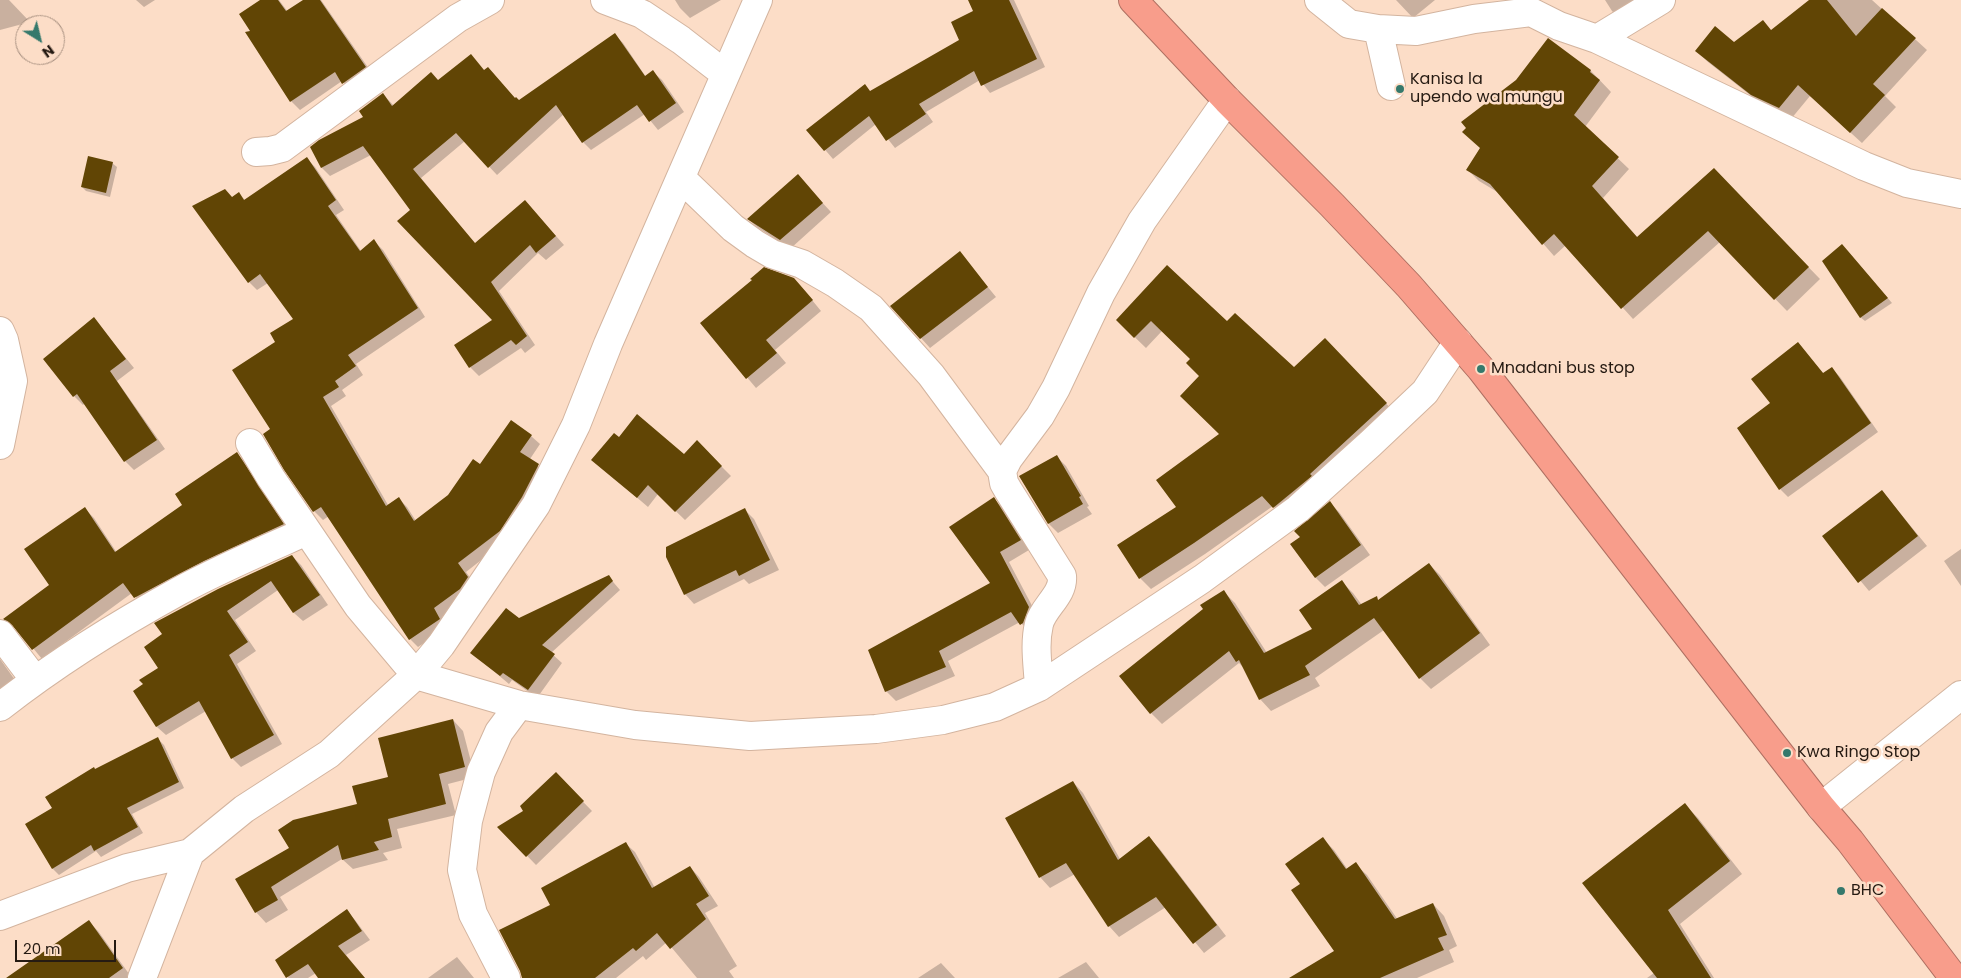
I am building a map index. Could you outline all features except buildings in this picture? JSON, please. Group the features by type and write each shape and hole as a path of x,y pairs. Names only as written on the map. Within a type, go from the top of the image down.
{"highway":[{"path":"1133,0 1227,100 1402,279 1482,368 1821,807 1850,841 1954,978"}],"street":[{"path":"256,152 282,148 458,18 490,0"},
{"path":"605,0 642,14 681,40 725,74"},
{"path":"0,916 127,868 190,853 244,809 329,754 416,675 441,645 536,504 576,425 608,344 758,0"},
{"path":"1319,0 1350,24 1378,29 1416,30 1474,19 1531,12 1559,26 1597,39 1864,166 1907,183 1961,194"},
{"path":"1597,39 1661,0"},
{"path":"1378,29 1391,86"},
{"path":"1002,471 1008,459 1040,416 1056,388 1102,293 1142,221 1227,100"},
{"path":"682,178 733,228 755,244 772,254 802,264 871,308 931,375 1002,471 1004,483 1062,576 1060,589 1039,622 1036,645 1039,687"},
{"path":"0,331 14,381 0,445"},
{"path":"250,444 358,606 416,675 519,705 635,725 750,736 876,729 944,720 995,707 1039,687 1202,579 1298,509 1370,444 1425,392 1458,342"},
{"path":"0,707 35,680 181,590 240,561 307,532"},
{"path":"0,634 35,680"},
{"path":"1821,807 1961,695"},
{"path":"506,978 472,914 462,870 468,821 481,772 498,732 519,705"},
{"path":"142,978 190,853"}],"place":[{"name":"Kanisa la upendo wa mungu","path":"1400,89"},
{"name":"Mnadani bus stop","path":"1481,369"},
{"name":"Kwa Ringo Stop","path":"1787,753"},
{"name":"BHC","path":"1841,891"}]}
